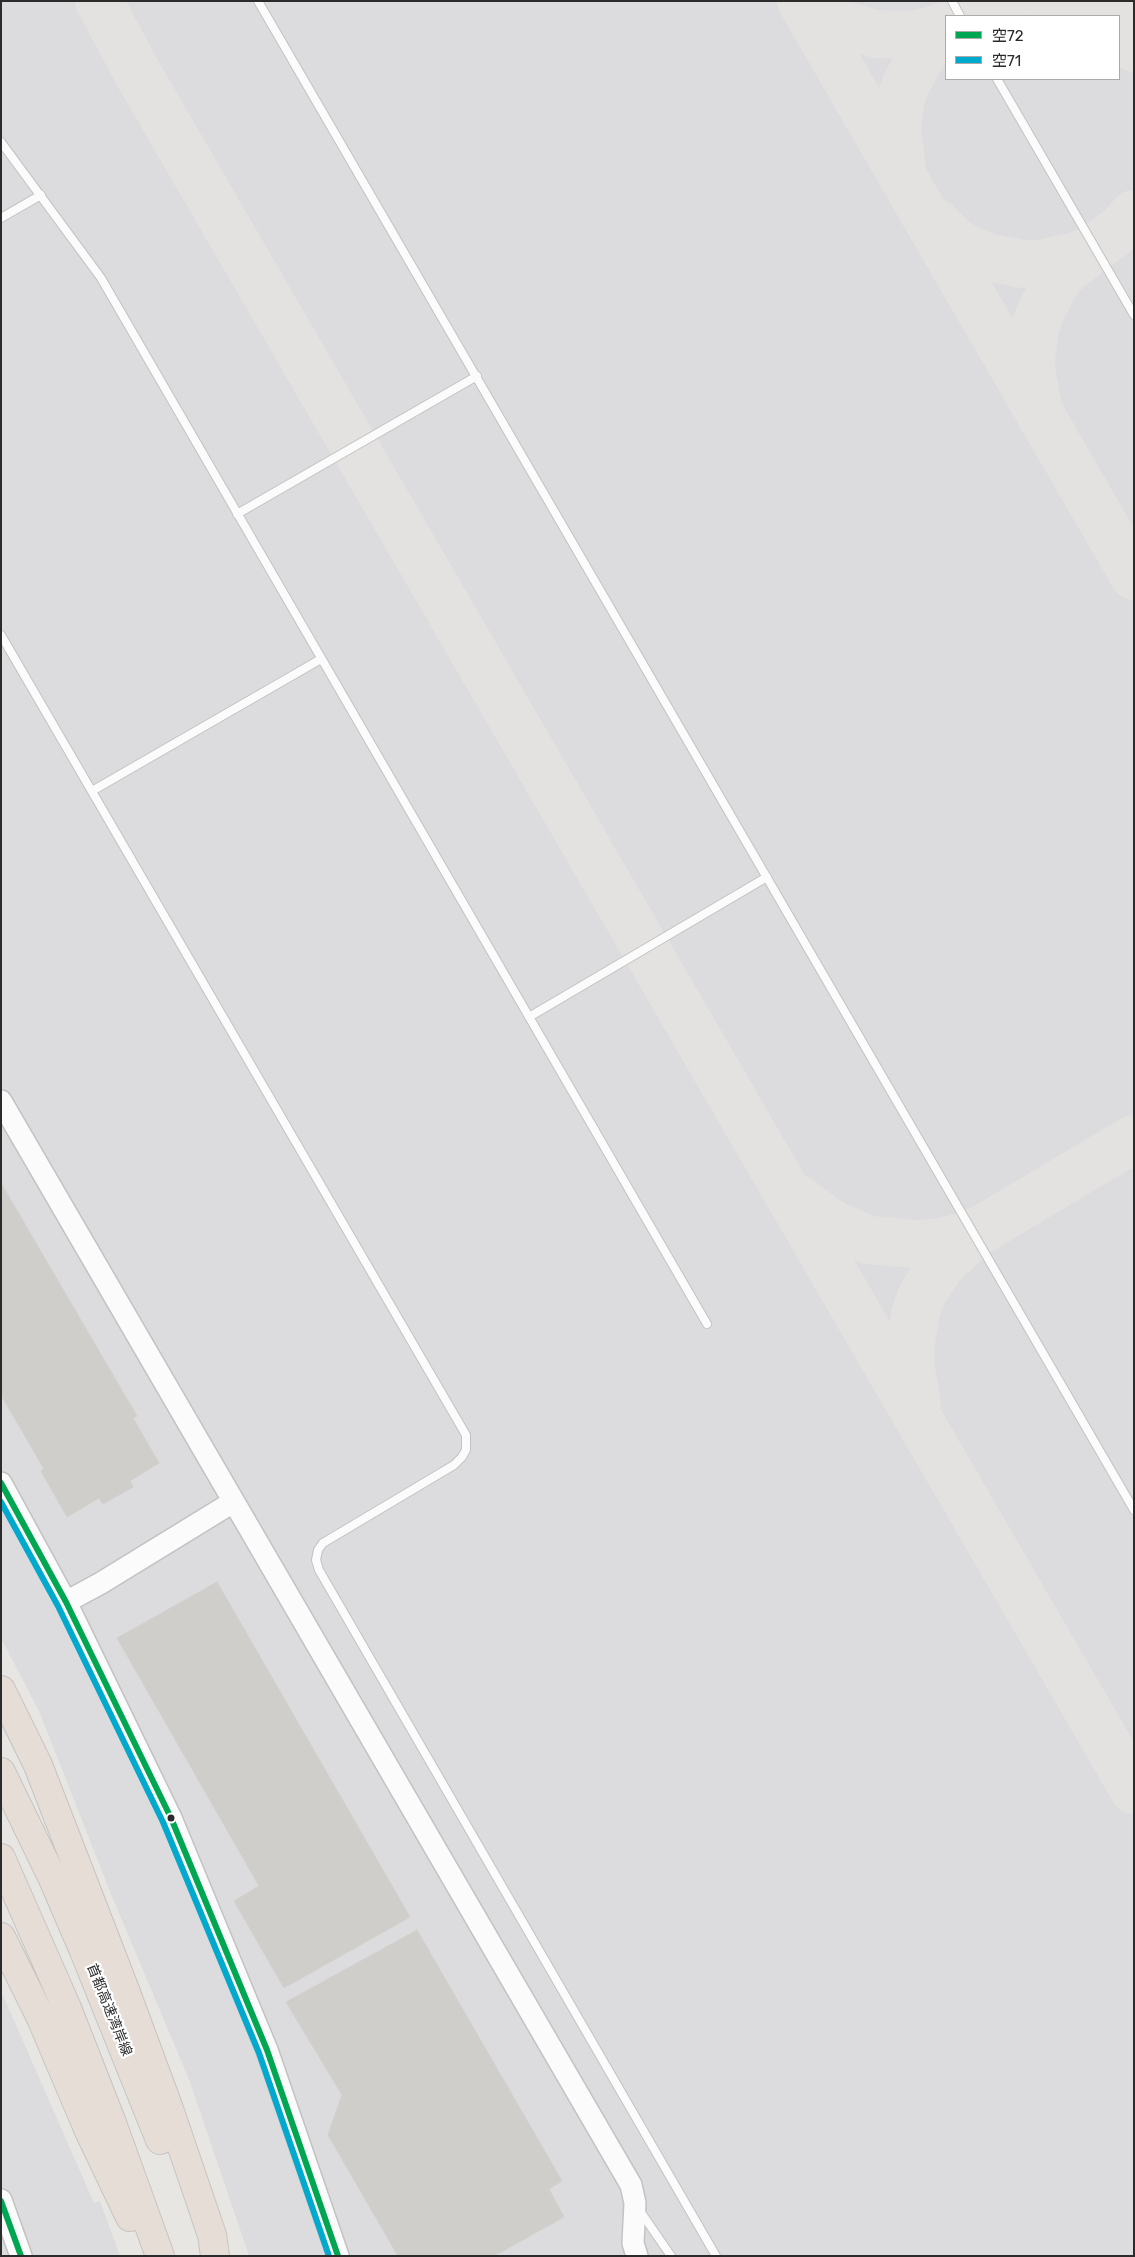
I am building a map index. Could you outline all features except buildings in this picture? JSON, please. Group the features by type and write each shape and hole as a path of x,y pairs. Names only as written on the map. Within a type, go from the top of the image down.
{"highway":[{"path":"1,1690 38,1765 125,1990 206,2217 212,2235 215,2256"},
{"name":"首都高速湾岸線","path":"1,1772 53,1879 103,1994 149,2109 200,2256"},
{"path":"1,1858 68,2008 112,2122 160,2256"},
{"path":"1,1937 41,2018 90,2131 150,2256"}],"street":[{"path":"1,1101 631,2185 635,2203 633,2242 637,2256"},
{"path":"1,1483 66,1602 171,1818 267,2050 338,2256"},
{"path":"66,1602 101,1583 233,1502"},
{"path":"1,2200 21,2256"}],"lane":[{"path":"258,1 1134,1510"},
{"path":"952,1 959,15"},
{"path":"998,80 1134,315"},
{"path":"1,142 101,278 707,1324"},
{"path":"1,218 41,194"},
{"path":"237,514 477,376"},
{"path":"1,635 466,1435 466,1450 454,1465 322,1543 316,1560 319,1570 716,2256"},
{"path":"92,791 321,659"},
{"path":"529,1017 767,878"},
{"path":"635,2203 671,2256"}],"shaded area":[{"path":"1,1 1134,1 1134,2256 249,2256 190,2082 111,1894 39,1711 1,1638"},
{"path":"1,1991 94,2203 100,2201 120,2256 1,2256"}],"taxiway":[{"path":"99,1 137,72 1134,1790"},
{"path":"801,1 1134,576"},
{"path":"803,1 828,18 844,25 876,34 910,35 945,26"},
{"path":"969,15 983,8 1006,1"},
{"path":"1047,1 1089,15"},
{"path":"1120,24 1134,48"},
{"path":"902,170 897,130 900,102 905,86 923,53 945,30"},
{"path":"935,222 958,244 987,257 1023,264 1040,264 1076,256 1095,248 1119,230 1134,214"},
{"path":"1037,401 1031,360 1035,327 1053,287 1062,274 1092,250"},
{"path":"797,1198 832,1224 869,1240 913,1244 936,1243 974,1234 1134,1139"},
{"path":"917,1402 911,1370 910,1347 916,1311 922,1295 941,1265 977,1231"}],"transit line":[{"name":"空72","path":"1,1483 66,1602 171,1818 267,2050 338,2256"},
{"name":"空71","path":"1,1502 58,1606 163,1822 259,2053 329,2256"},
{"name":"空72","path":"1,2201 21,2256"}]}
